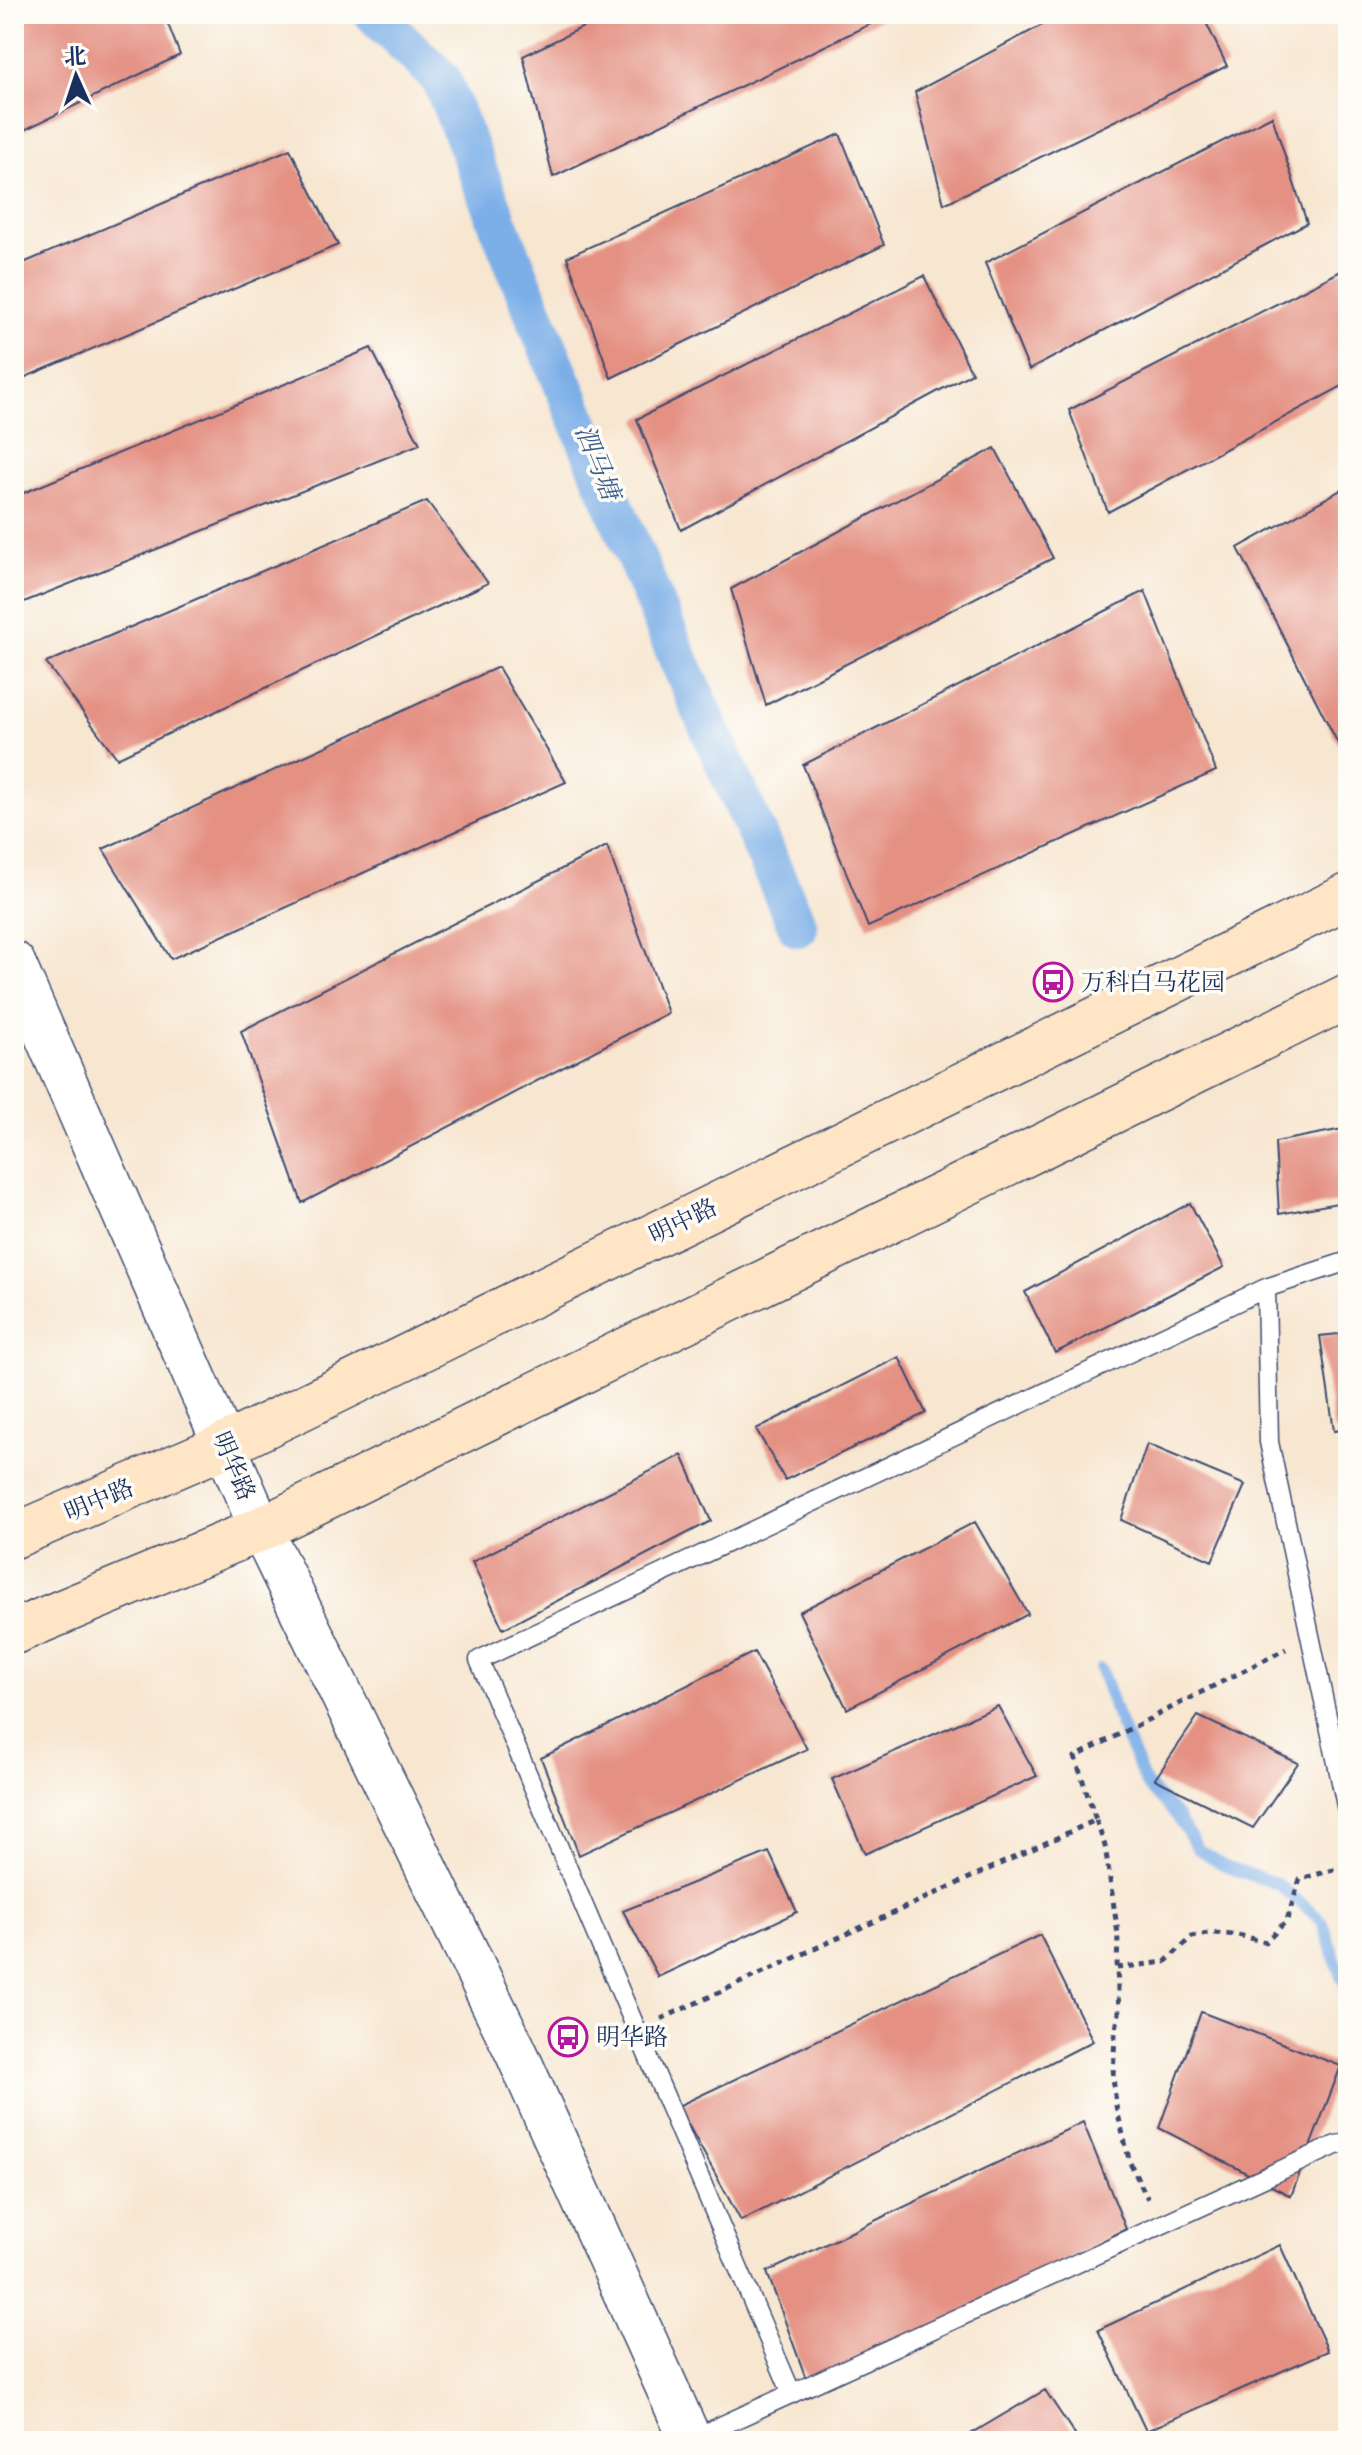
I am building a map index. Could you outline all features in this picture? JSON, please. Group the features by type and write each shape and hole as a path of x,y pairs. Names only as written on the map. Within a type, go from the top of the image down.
{"main road":[{"name":"明中路","path":"14,1536 226,1445 1348,896"},
{"path":"14,1632 261,1529 1348,996"}],"street":[{"name":"明华路","path":"14,963 261,1529 516,2052 690,2441"}],"lane":[{"path":"792,2394 479,1660 1266,1288 1348,1261"},
{"path":"1266,1288 1269,1442 1348,1815"},
{"path":"690,2441 1336,2145 1348,2143"}],"path":[{"path":"1161,2225 1130,2163 1116,2106 1113,2076 1119,2013 1118,1934 1105,1846 1075,1757 1310,1637"},
{"path":"637,2030 1096,1820"},
{"path":"1117,1968 1165,1962 1192,1937 1213,1933 1266,1942 1287,1920 1300,1879 1348,1866"}],"building":[{"path":"14,14 164,14 180,55 14,135"},
{"path":"610,14 891,14 553,177 523,56"},
{"path":"1063,14 1202,14 1227,66 944,204 915,92"},
{"path":"1272,116 1307,223 1029,370 985,263"},
{"path":"840,134 884,245 611,378 567,257"},
{"path":"290,149 338,245 14,382 14,267"},
{"path":"1347,268 1348,383 1108,512 1069,410"},
{"path":"924,276 972,373 681,530 637,419"},
{"path":"371,348 420,444 14,606 14,497"},
{"path":"995,448 1053,558 766,705 731,589"},
{"path":"1348,486 1348,763 1238,548"},
{"path":"427,501 488,583 117,758 46,663"},
{"path":"1145,591 1216,771 868,927 803,765"},
{"path":"498,667 566,782 171,959 103,849"},
{"path":"607,846 668,1013 302,1203 241,1031"},
{"path":"1348,1128 1348,1201 1279,1214 1275,1142"},
{"path":"1190,1203 1224,1267 1055,1353 1025,1292"},
{"path":"1348,1333 1348,1429 1334,1431 1320,1336"},
{"path":"899,1357 926,1413 785,1480 756,1429"},
{"path":"1147,1444 1245,1485 1212,1561 1121,1520"},
{"path":"682,1455 711,1521 503,1629 472,1562"},
{"path":"975,1522 1028,1614 847,1709 799,1612"},
{"path":"754,1652 807,1749 579,1855 541,1758"},
{"path":"998,1706 1037,1776 865,1854 832,1779"},
{"path":"1198,1716 1298,1763 1253,1828 1155,1779"},
{"path":"769,1852 797,1912 658,1977 623,1911"},
{"path":"1040,1935 1093,2041 741,2221 678,2106"},
{"path":"1201,2012 1341,2066 1291,2196 1159,2128"},
{"path":"1083,2122 1126,2229 811,2392 767,2272"},
{"path":"1280,2245 1328,2351 1146,2431 1098,2330"},
{"path":"1045,2390 1079,2441 959,2441"}],"waterway":[{"name":"泗马塘","path":"374,14 441,79 546,343 678,658 798,927"},
{"path":"1101,1669 1116,1714 1146,1784 1177,1816 1198,1849 1225,1866 1278,1884 1322,1921 1348,1989"}],"place":[{"name":"万科白马花园","path":"1053,982"},
{"name":"明华路","path":"568,2037"}]}
